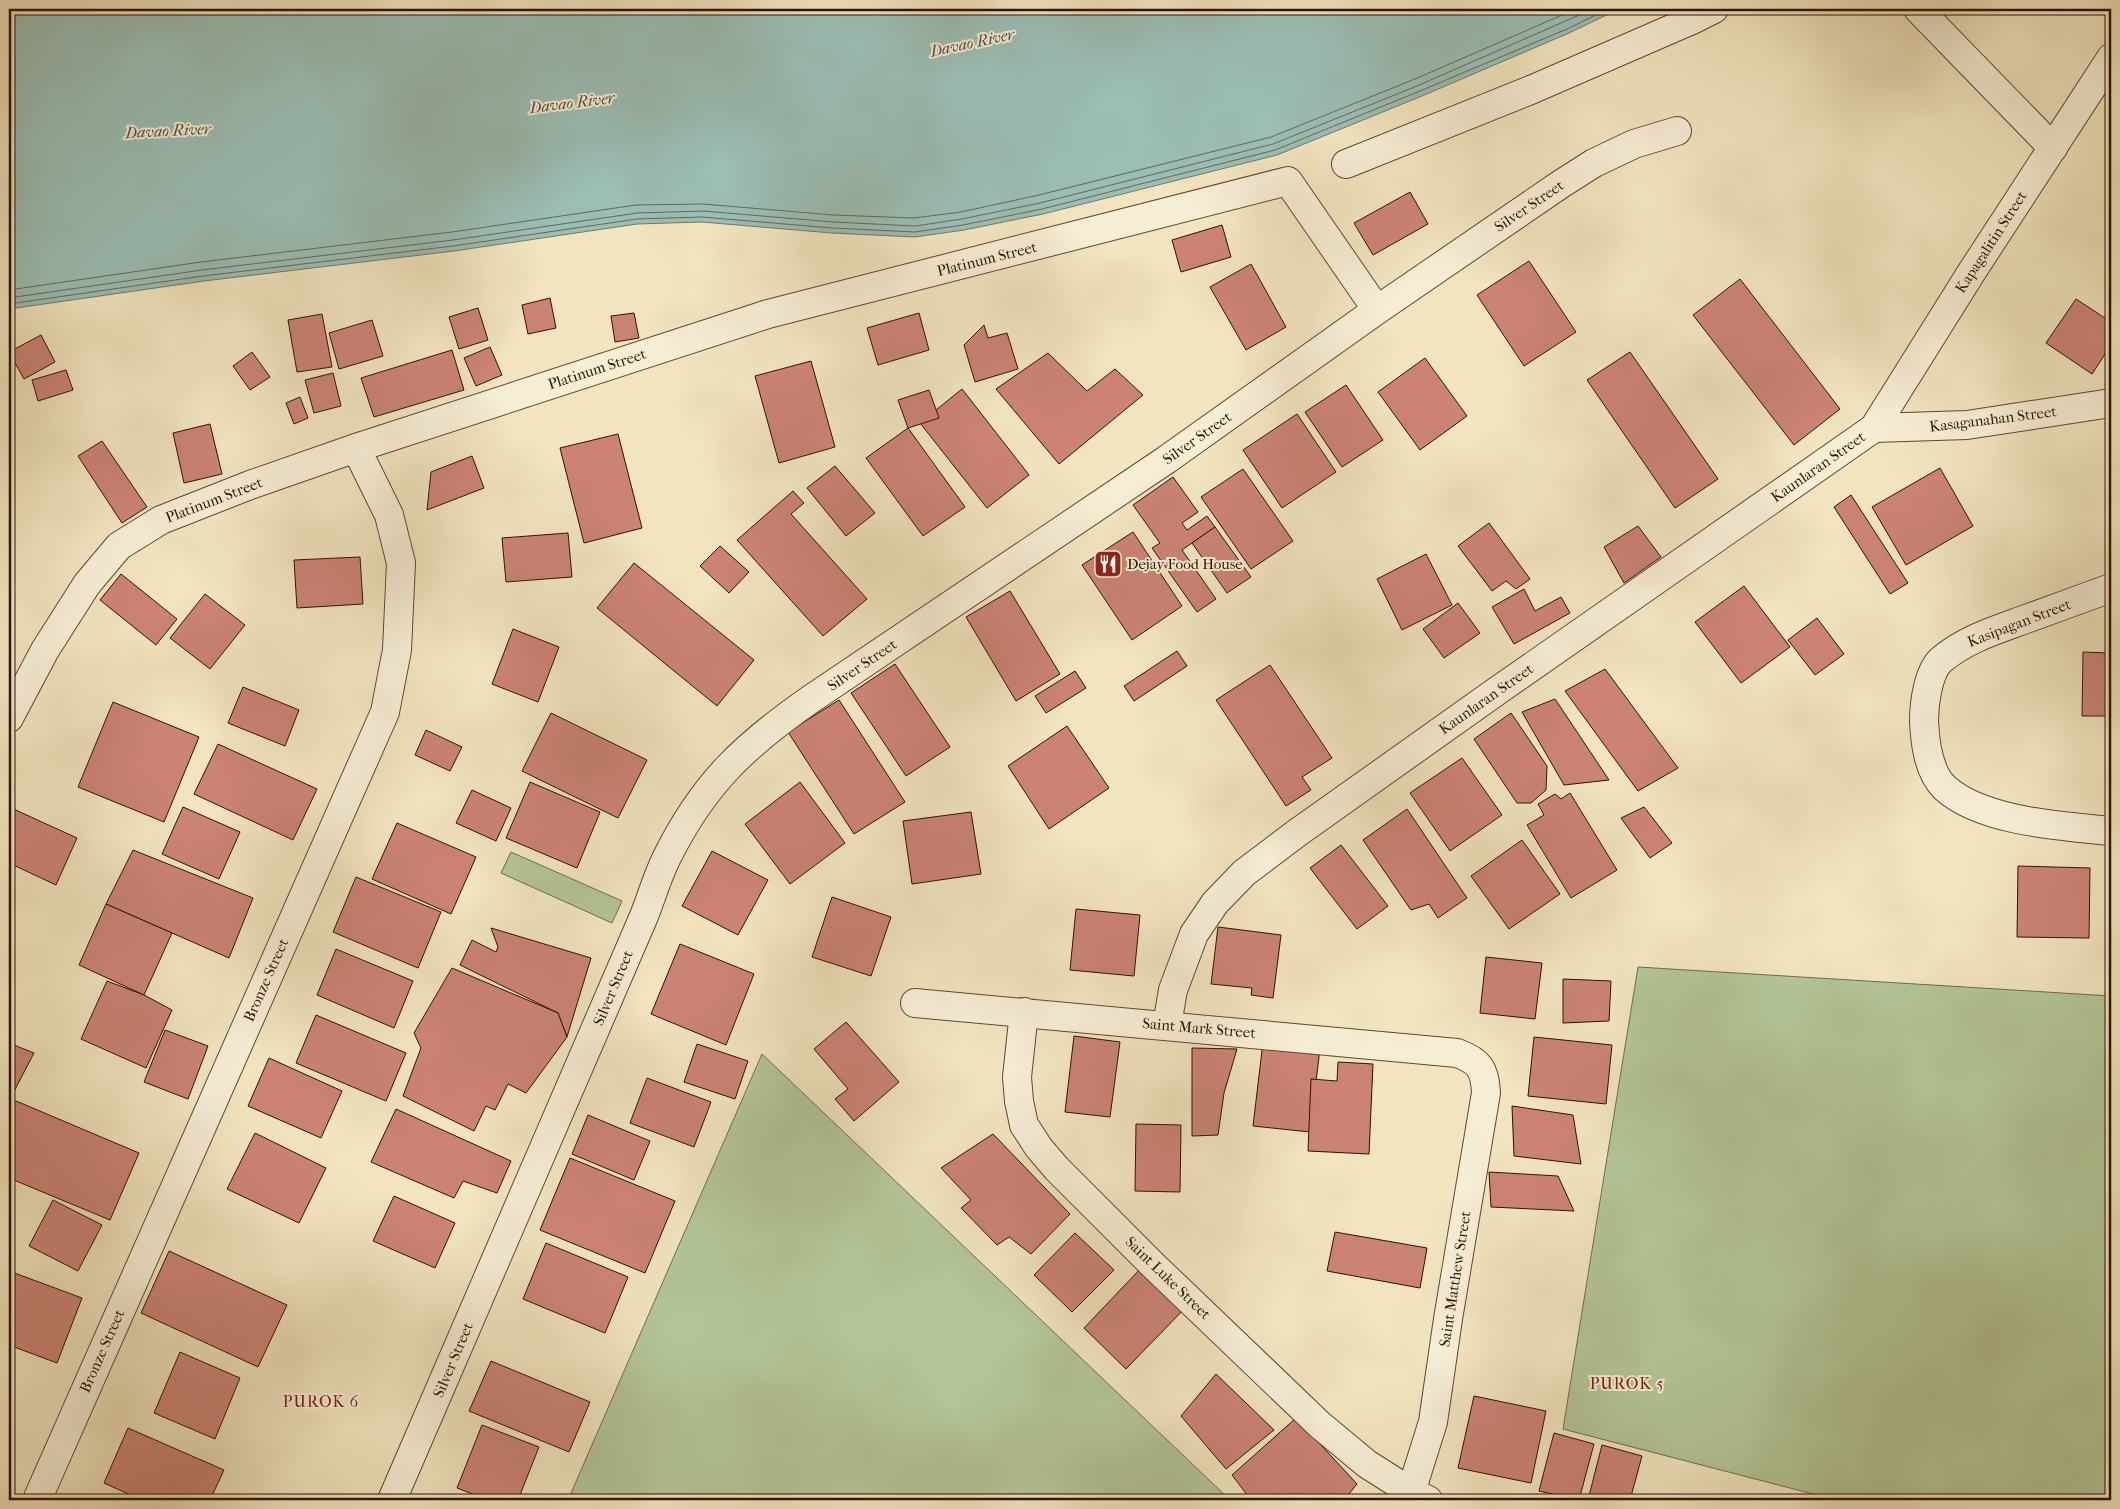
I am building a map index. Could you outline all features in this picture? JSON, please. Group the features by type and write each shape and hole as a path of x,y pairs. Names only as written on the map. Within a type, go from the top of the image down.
{"street":[{"path":"1346,164 1533,89 1714,9"},
{"path":"1918,9 2052,148"},
{"name":"Kapagalitin Street","path":"1874,428 1971,273 2111,58"},
{"name":"Silver Street","path":"392,1500 640,925 667,857 685,822 709,787 737,756 772,726 1166,460 1377,310 1594,163 1634,144 1677,131"},
{"name":"Platinum Street","path":"9,718 45,650 87,584 120,546 162,520 250,484 768,314 1288,181 1377,310"},
{"name":"Kasaganahan Street","path":"1874,428 1967,425 2111,403"},
{"name":"Kaunlaran Street","path":"1167,1025 1172,990 1194,934 1215,903 1244,873 1297,833 1489,697 1874,428"},
{"name":"Bronze Street","path":"36,1500 385,712 397,650 401,563 389,515 356,448"},
{"name":"Kasipagan Street","path":"2111,588 1963,644 1939,662 1928,685 1924,710 1925,741 1930,763 1944,787 1971,804 2007,816 2052,826 2111,831"},
{"name":"Saint Mark Street","path":"915,1003 1457,1052 1469,1057 1479,1065"},
{"name":"Saint Luke Street","path":"1024,1012 1017,1077 1019,1101 1024,1124 1039,1148 1057,1169 1156,1267 1320,1425 1367,1464 1416,1498"},
{"name":"Saint Matthew Street","path":"1416,1498 1433,1422 1448,1318 1486,1093 1486,1078 1479,1065"}],"green space":[{"path":"511,852 622,901 612,923 501,873"},
{"path":"1638,967 2111,996 2111,1500 1836,1500 1563,1429"},
{"path":"762,1054 1230,1500 568,1500"}],"water":[{"name":"Davao River","path":"9,9 1619,9 1569,33 1422,96 1277,155 1043,214 964,230 915,237 832,233 702,222 637,224 454,251 204,281 9,309"}],"building":[{"path":"1410,192 1428,224 1373,255 1354,223"},
{"path":"1222,225 1231,257 1181,272 1172,240"},
{"path":"1529,261 1576,332 1524,366 1477,295"},
{"path":"1251,264 1286,327 1246,350 1210,287"},
{"path":"1740,279 1840,409 1794,445 1693,315"},
{"path":"550,298 556,328 528,334 522,305"},
{"path":"2076,299 2111,322 2111,345 2092,374 2046,343"},
{"path":"478,308 488,340 459,349 449,317"},
{"path":"634,313 639,338 615,342 611,316"},
{"path":"919,313 929,350 878,365 867,328"},
{"path":"322,314 332,367 297,372 288,320"},
{"path":"372,320 383,356 339,369 329,333"},
{"path":"984,325 988,338 1007,333 1018,369 975,382 964,345"},
{"path":"41,335 55,362 24,379 9,352"},
{"path":"490,347 502,375 476,386 464,358"},
{"path":"452,350 464,390 374,417 361,378"},
{"path":"252,352 270,377 250,390 233,366"},
{"path":"1630,352 1718,479 1675,508 1587,380"},
{"path":"1048,353 1087,391 1115,369 1143,395 1059,464 996,389"},
{"path":"1425,358 1467,416 1420,450 1378,392"},
{"path":"811,361 835,447 779,463 755,376"},
{"path":"66,370 73,390 38,401 32,380"},
{"path":"333,373 341,406 314,413 305,380"},
{"path":"1346,385 1383,440 1342,467 1305,412"},
{"path":"962,389 1029,475 987,508 920,423"},
{"path":"929,390 939,418 908,428 898,400"},
{"path":"300,397 308,418 294,424 286,403"},
{"path":"1297,414 1336,472 1282,508 1243,450"},
{"path":"210,424 222,474 184,483 173,433"},
{"path":"908,428 965,507 923,536 866,458"},
{"path":"618,434 642,528 584,543 560,448"},
{"path":"102,441 147,507 122,523 78,456"},
{"path":"472,456 484,488 427,510 431,472"},
{"path":"835,466 875,513 846,536 807,488"},
{"path":"1940,468 1973,526 1906,565 1872,507"},
{"path":"1243,469 1293,541 1251,569 1201,497"},
{"path":"1173,477 1198,512 1182,523 1187,530 1207,516 1215,527 1182,550 1216,599 1197,612 1152,548 1160,543 1133,505"},
{"path":"793,491 804,503 791,514 867,599 823,636 737,540"},
{"path":"1851,495 1908,583 1890,594 1834,507"},
{"path":"1489,523 1530,579 1516,589 1506,581 1492,591 1458,546"},
{"path":"1638,526 1661,557 1624,583 1604,547"},
{"path":"1215,527 1251,577 1227,593 1192,543"},
{"path":"1133,532 1182,606 1132,640 1082,565"},
{"path":"568,533 572,577 506,582 502,538"},
{"path":"720,546 749,572 729,593 700,566"},
{"path":"1426,554 1452,605 1402,630 1377,579"},
{"path":"360,557 363,604 297,608 294,560"},
{"path":"634,563 754,660 717,706 597,608"},
{"path":"121,574 177,619 156,645 100,600"},
{"path":"1744,586 1790,647 1741,683 1695,622"},
{"path":"1524,589 1535,611 1561,597 1570,613 1514,644 1492,607"},
{"path":"1010,591 1060,674 1016,701 966,617"},
{"path":"205,594 245,625 210,669 170,638"},
{"path":"1458,603 1480,633 1444,658 1423,629"},
{"path":"1817,618 1844,654 1815,675 1788,640"},
{"path":"513,629 559,647 538,702 492,684"},
{"path":"1177,651 1187,666 1134,701 1124,686"},
{"path":"2083,652 2111,653 2111,716 2082,716"},
{"path":"895,664 950,747 906,776 851,693"},
{"path":"1270,665 1332,758 1302,777 1311,790 1286,806 1216,700"},
{"path":"1605,669 1678,768 1638,791 1565,691"},
{"path":"1075,671 1086,688 1046,713 1035,696"},
{"path":"243,687 299,710 285,746 228,723"},
{"path":"1555,699 1609,780 1564,785 1522,712"},
{"path":"839,700 905,802 854,834 788,732"},
{"path":"113,702 199,737 164,822 78,787"},
{"path":"551,713 647,760 618,818 522,771"},
{"path":"1511,713 1547,766 1546,790 1531,803 1517,803 1474,739"},
{"path":"1067,726 1109,788 1049,829 1008,766"},
{"path":"426,730 462,747 450,771 415,755"},
{"path":"218,744 317,789 293,840 194,794"},
{"path":"1462,758 1502,815 1450,851 1410,793"},
{"path":"530,782 600,812 577,868 506,838"},
{"path":"800,782 845,843 790,884 745,824"},
{"path":"472,790 511,808 496,841 456,823"},
{"path":"1570,793 1617,870 1571,898 1527,825 1544,815 1538,804 1555,794 1561,799"},
{"path":"9,807 77,838 56,885 9,863"},
{"path":"183,807 240,832 219,879 162,854"},
{"path":"1644,807 1672,843 1650,858 1621,818"},
{"path":"1407,809 1467,898 1438,918 1429,904 1411,910 1363,840"},
{"path":"971,812 981,874 912,884 903,821"},
{"path":"397,823 476,857 451,914 372,879"},
{"path":"1522,840 1560,894 1509,929 1471,876"},
{"path":"1341,845 1388,906 1357,929 1310,868"},
{"path":"133,850 253,898 229,958 106,904"},
{"path":"712,851 768,880 738,935 682,906"},
{"path":"2018,866 2090,868 2089,938 2017,937"},
{"path":"356,877 441,912 418,968 333,932"},
{"path":"832,897 891,917 871,976 812,957"},
{"path":"106,904 172,933 144,995 79,965"},
{"path":"1076,909 1140,915 1134,976 1070,970"},
{"path":"1218,927 1281,935 1273,998 1251,995 1252,988 1211,984"},
{"path":"491,928 591,958 567,1037 558,1013 460,965 472,940 496,952 498,947"},
{"path":"680,944 754,974 726,1045 651,1014"},
{"path":"336,949 413,981 394,1028 317,995"},
{"path":"1486,957 1542,963 1535,1019 1480,1013"},
{"path":"452,968 558,1013 567,1037 526,1093 508,1084 495,1110 486,1106 474,1131 403,1096 421,1048 414,1033"},
{"path":"1563,979 1611,981 1609,1021 1563,1023"},
{"path":"107,981 144,995 172,1010 146,1068 81,1039"},
{"path":"316,1015 406,1053 386,1101 296,1063"},
{"path":"846,1022 899,1082 854,1121 835,1099 848,1089 814,1049"},
{"path":"165,1030 208,1046 188,1099 144,1082"},
{"path":"1074,1036 1120,1042 1110,1117 1065,1112"},
{"path":"1534,1037 1612,1045 1606,1104 1528,1096"},
{"path":"1263,1042 1320,1048 1310,1132 1253,1126"},
{"path":"9,1043 34,1053 9,1101"},
{"path":"697,1044 748,1061 735,1099 684,1082"},
{"path":"1192,1048 1237,1049 1224,1093 1218,1135 1192,1136"},
{"path":"269,1058 342,1091 321,1138 248,1106"},
{"path":"1338,1062 1373,1064 1369,1154 1308,1151 1311,1079 1337,1081"},
{"path":"647,1078 711,1102 694,1147 630,1123"},
{"path":"9,1098 139,1153 110,1220 9,1178"},
{"path":"1512,1106 1573,1115 1581,1164 1514,1156"},
{"path":"396,1109 511,1161 497,1193 463,1181 454,1198 371,1162"},
{"path":"588,1115 650,1141 634,1180 572,1154"},
{"path":"1136,1124 1181,1125 1180,1192 1135,1191"},
{"path":"255,1133 326,1168 299,1223 227,1189"},
{"path":"993,1134 1070,1214 1031,1254 1009,1237 997,1245 961,1208 971,1200 941,1168"},
{"path":"570,1158 675,1201 645,1273 540,1230"},
{"path":"1489,1172 1558,1176 1574,1211 1491,1207"},
{"path":"394,1196 455,1223 435,1268 373,1241"},
{"path":"53,1200 102,1225 78,1271 29,1246"},
{"path":"1335,1232 1427,1248 1420,1288 1327,1271"},
{"path":"1075,1233 1114,1270 1072,1312 1034,1275"},
{"path":"546,1243 628,1277 605,1333 523,1299"},
{"path":"169,1251 287,1305 258,1367 141,1313"},
{"path":"1144,1265 1187,1306 1126,1369 1084,1328"},
{"path":"9,1271 82,1298 57,1363 9,1345"},
{"path":"180,1352 240,1378 215,1439 154,1413"},
{"path":"491,1361 590,1402 569,1452 469,1411"},
{"path":"1216,1374 1274,1430 1226,1469 1181,1416"},
{"path":"1474,1396 1546,1411 1531,1483 1458,1468"},
{"path":"1296,1418 1357,1484 1344,1500 1251,1500 1232,1475"},
{"path":"482,1425 539,1447 518,1500 488,1500 457,1488"},
{"path":"128,1428 224,1470 210,1500 142,1500 104,1483"},
{"path":"1554,1433 1594,1444 1579,1500 1539,1491"},
{"path":"1602,1445 1642,1456 1630,1500 1588,1500"},
{"path":"1764,1494 1786,1500 1762,1500"}],"place":[{"name":"Dejay Food House","path":"1108,564"}],"district":[{"name":"PUROK 5","path":"1627,1383"},
{"name":"PUROK 6","path":"321,1401"}]}
